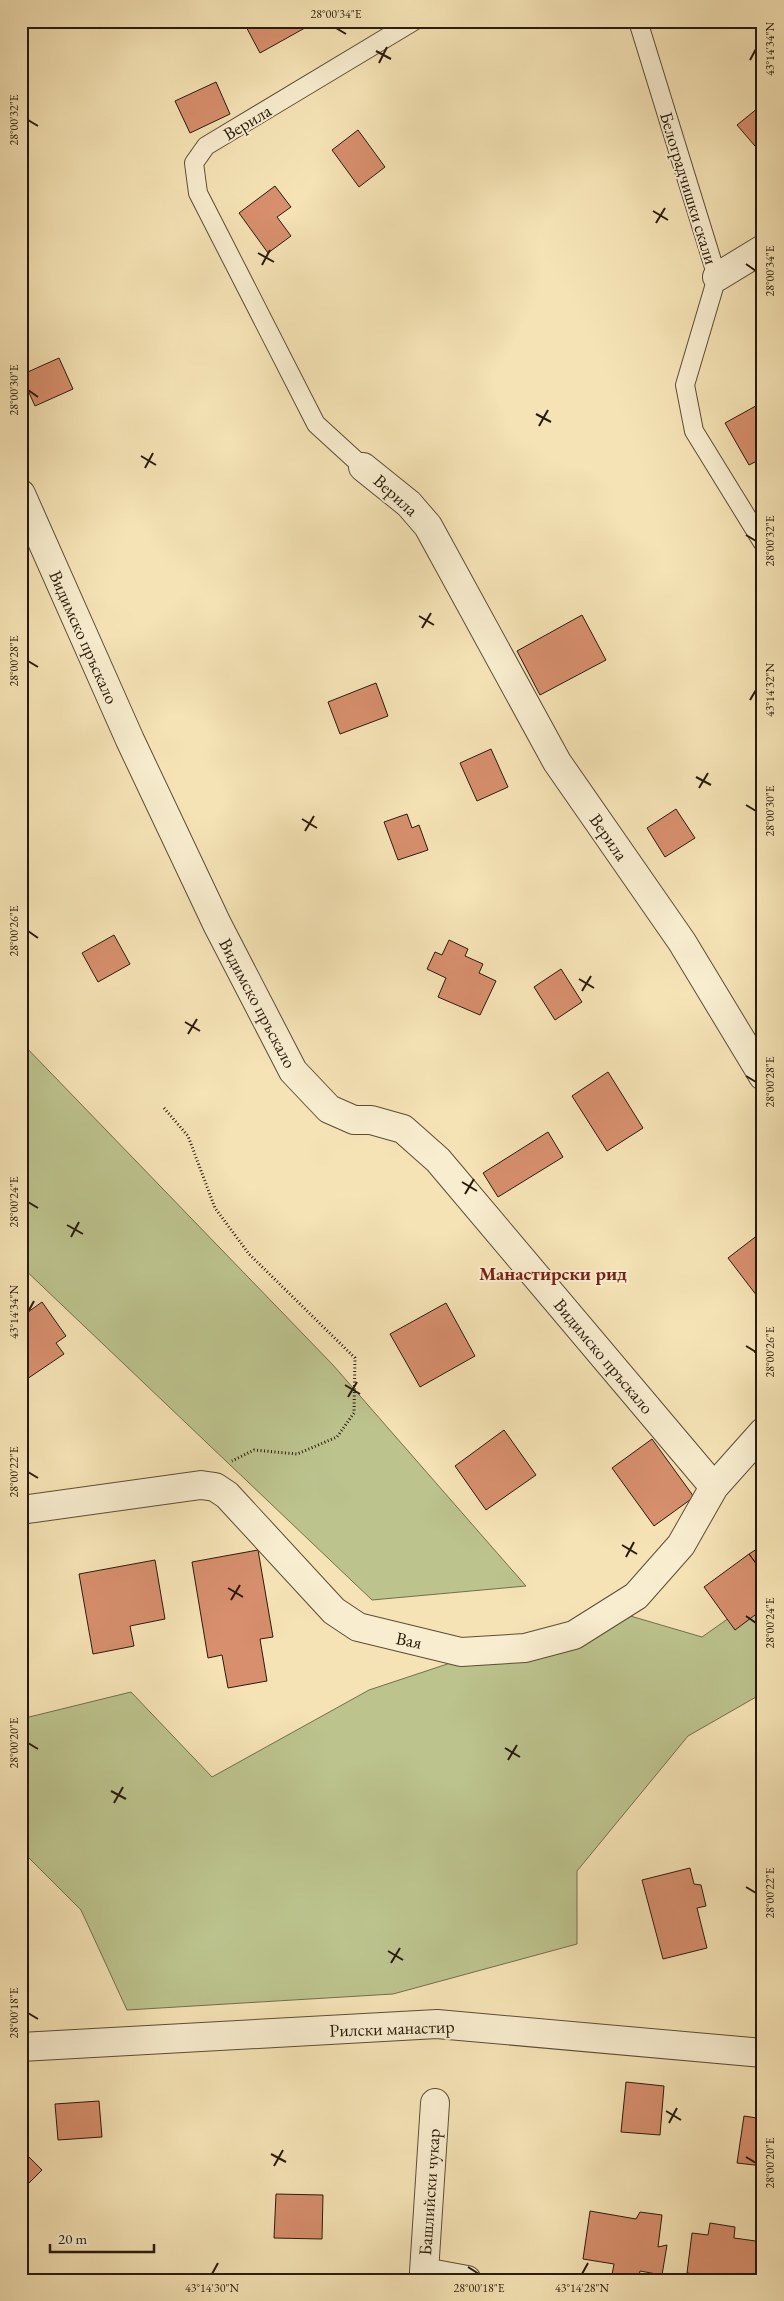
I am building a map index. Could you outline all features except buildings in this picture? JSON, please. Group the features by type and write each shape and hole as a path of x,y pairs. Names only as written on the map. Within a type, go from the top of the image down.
{"street":[{"path":"717,277 763,249"},
{"name":"Верила","path":"363,467 409,504 428,526 557,762 682,942 763,1076"},
{"name":"Видимско пръскало","path":"21,494 130,740 217,924 292,1071 329,1109 354,1120 372,1120 403,1128 438,1160 714,1487"},
{"name":"Вая","path":"215,1487 227,1495 334,1611 358,1627 461,1652 525,1648 574,1635 636,1596 682,1545 714,1487 763,1432"},
{"path":"21,1510 201,1485 215,1487"},
{"name":"Рилски манастир","path":"21,2047 437,2024 763,2054"},
{"name":"Башлийски чукар","path":"425,2276 435,2103"},
{"path":"425,2276 467,2280"}],"lane":[{"name":"Верила","path":"363,467 316,424 198,193 194,163 206,146 414,21"},
{"name":"Белоградчишки скали","path":"638,21 717,277 685,385 694,431 763,543"}],"path":[{"path":"164,1108 188,1136 215,1208 249,1254 355,1358 354,1413 337,1437 296,1454 254,1450 230,1463 215,1487"}],"green space":[{"path":"21,1042 333,1365 526,1586 372,1600 21,1266"},
{"path":"763,1594 763,1693 688,1736 577,1871 577,1944 393,1994 127,2010 81,1910 21,1850 21,1719 131,1692 212,1777 369,1690 610,1610 702,1637"}],"district":[{"name":"Манастирски рид","path":"553,1273"}]}
